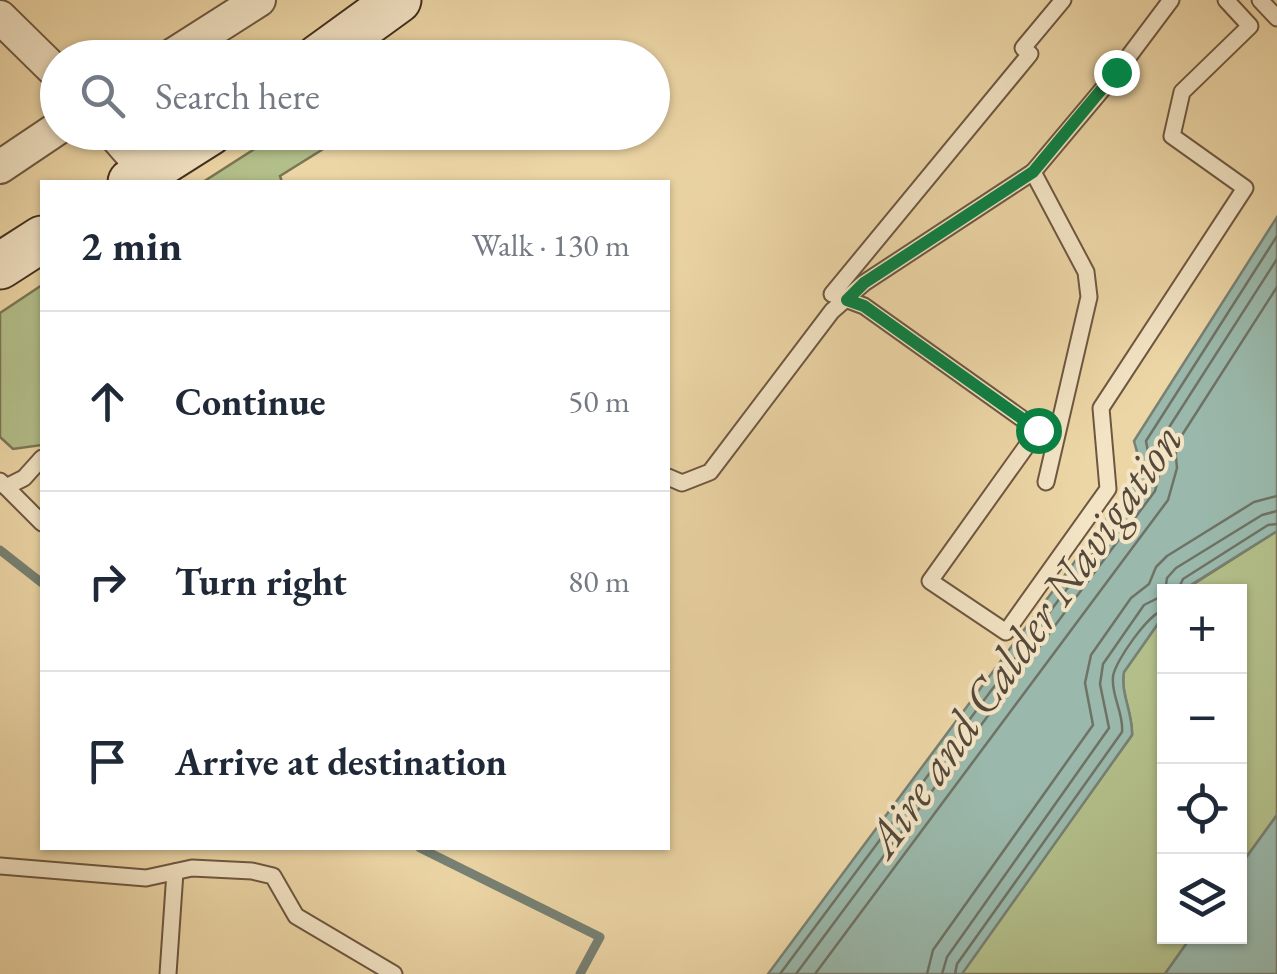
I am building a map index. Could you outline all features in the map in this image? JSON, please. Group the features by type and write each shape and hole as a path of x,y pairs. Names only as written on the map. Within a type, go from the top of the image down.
{"main road":[{"path":"343,40 398,0"},
{"path":"139,178 182,150"},
{"path":"0,266 40,240"}],"street":[{"path":"197,40 260,0"},
{"path":"0,16 40,56"},
{"path":"0,167 40,140"},
{"path":"123,150 139,178"}],"lane":[{"path":"1062,0 1023,48 1030,54 832,294 864,306 1038,430 930,581 1006,632 1108,489 1101,408 1245,188 1172,136 1182,92 1250,26 1226,0"},
{"path":"670,479 682,483 710,472 832,311 864,283 1033,172 1171,0"},
{"path":"1260,0 1277,18"},
{"path":"1033,172 1086,272 1088,297 1046,482"},
{"path":"40,460 24,478 3,484 40,521"},
{"path":"0,866 146,878 192,868 252,870 274,876 296,916 394,974"},
{"path":"168,974 176,872"}],"green space":[{"path":"253,150 322,150 280,176 281,180 206,180"},
{"path":"40,286 40,445 13,449 0,437 0,313"},
{"path":"1277,531 1277,815 1247,856 1247,584 1194,584"},
{"path":"1157,625 1157,944 1186,944 1165,974 961,974 1132,735 1124,672"}],"water":[{"name":"Aire and Calder Navigation","path":"1277,217 1277,531 1192,584 1157,584 1157,625 1124,672 1132,735 962,974 768,974 1137,478 1140,463 1134,441"},
{"path":"1277,815 1277,974 1165,974 1186,944 1247,944 1247,856"}],"waterway":[{"path":"0,550 40,581"},
{"path":"424,850 600,937 580,974"}],"route":[{"path":"1038,430 864,306 847,300 864,283 1033,172 1116,72"}]}
